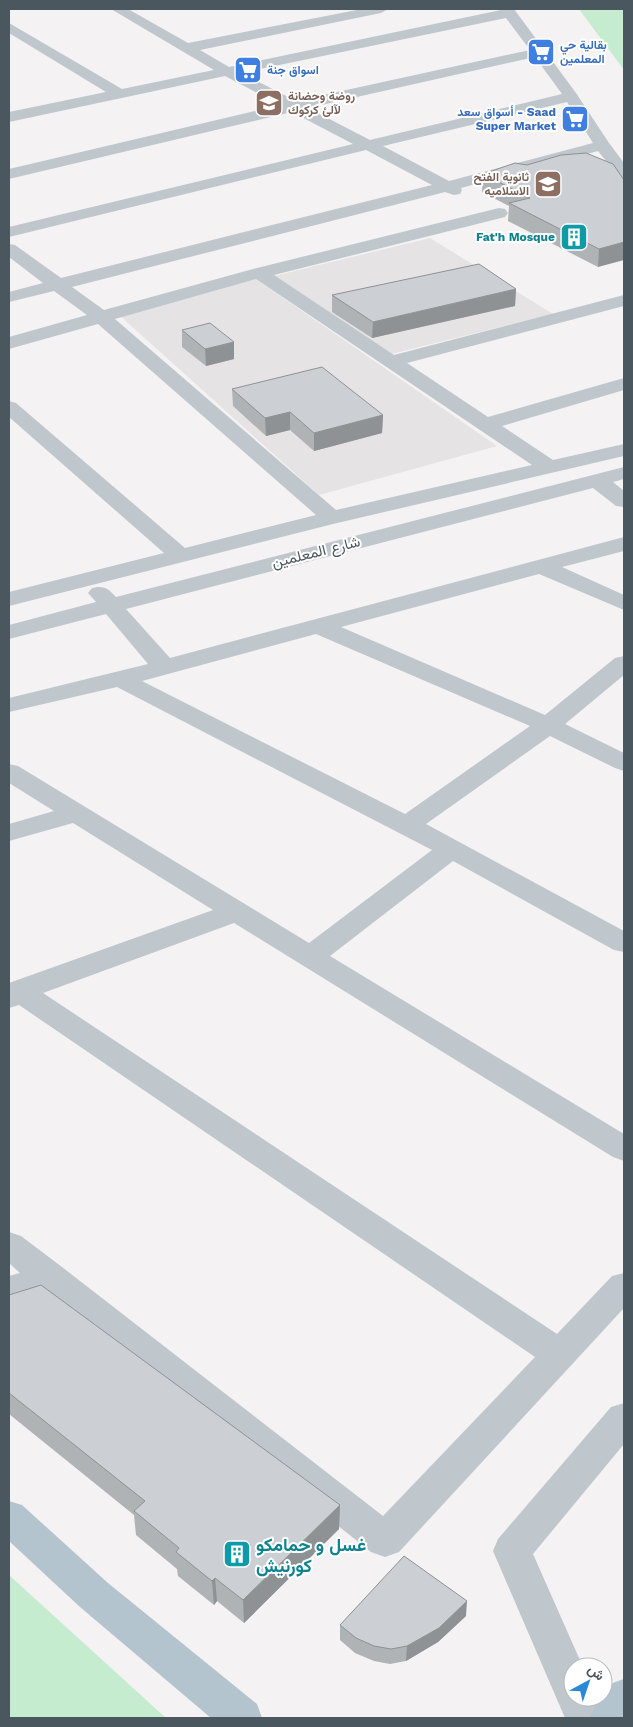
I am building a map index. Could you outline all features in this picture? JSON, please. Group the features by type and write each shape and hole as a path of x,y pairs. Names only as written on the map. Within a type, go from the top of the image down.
{"main road":[{"path":"9,1517 94,1595 242,1718"},
{"path":"609,1718 624,1698"}],"street":[{"path":"118,9 228,72 465,195"},
{"path":"193,52 380,9"},
{"path":"9,117 508,11 571,96 602,145 624,173"},
{"path":"9,27 119,94"},
{"path":"186,80 195,72 199,63 193,52"},
{"path":"9,174 296,106 539,52"},
{"path":"9,232 571,96"},
{"path":"9,297 602,145"},
{"path":"9,343 100,316 499,213 482,204"},
{"path":"9,249 100,316 332,518"},
{"path":"259,274 549,467"},
{"path":"389,362 624,300"},
{"path":"487,424 624,384"},
{"path":"9,407 180,556"},
{"name":"شارع المعلمين","path":"11,596 88,579 332,518 624,450"},
{"name":"شارع المعلمين","path":"9,632 624,473"},
{"path":"596,480 624,501"},
{"path":"9,705 120,679 624,544"},
{"path":"540,566 624,602"},
{"path":"88,579 164,667"},
{"path":"316,625 548,726 624,763"},
{"path":"406,825 548,726 624,663"},
{"path":"120,679 452,849 624,943"},
{"path":"9,772 624,1149"},
{"path":"9,833 76,813"},
{"path":"311,956 452,849"},
{"path":"12,994 238,911"},
{"path":"12,994 560,1355"},
{"path":"9,1246 50,1276 385,1540 624,1286"},
{"path":"9,1290 50,1276"},
{"path":"563,1667 512,1551 624,1418"}],"shaded area":[{"path":"430,238 553,314 387,355 274,276"},
{"path":"256,279 497,446 319,495 118,314"}],"green space":[{"path":"579,9 624,9 624,70"},
{"path":"9,1575 166,1718 9,1718"}],"building":[{"path":"586,153 613,164 624,180 624,242 599,249 509,203 530,198 483,174 515,163 527,165 561,155"},
{"path":"479,264 516,289 373,322 332,295"},
{"path":"210,323 234,342 205,349 182,330"},
{"path":"322,367 383,415 314,433 290,412 265,418 232,389"},
{"path":"41,1285 340,1505 243,1600 215,1578 212,1581 176,1552 179,1548 134,1511 145,1501 9,1393 9,1295"},
{"path":"404,1556 467,1601 439,1628 407,1646 391,1649 374,1646 356,1638 340,1625"}],"place":[{"name":"بقالية حي المعلمين","path":"541,52"},
{"name":"اسواق جنة","path":"248,70"},
{"name":"روضة وحضانة لآلئ كركوك","path":"269,103"},
{"name":"أسواق سعد - Saad Super Market","path":"575,119"},
{"name":"ثانوية الفتح الاسلاميه","path":"548,184"},
{"name":"Fat'h Mosque","path":"574,237"},
{"name":"غسل و حمامكو كورنيش","path":"237,1554"}]}
